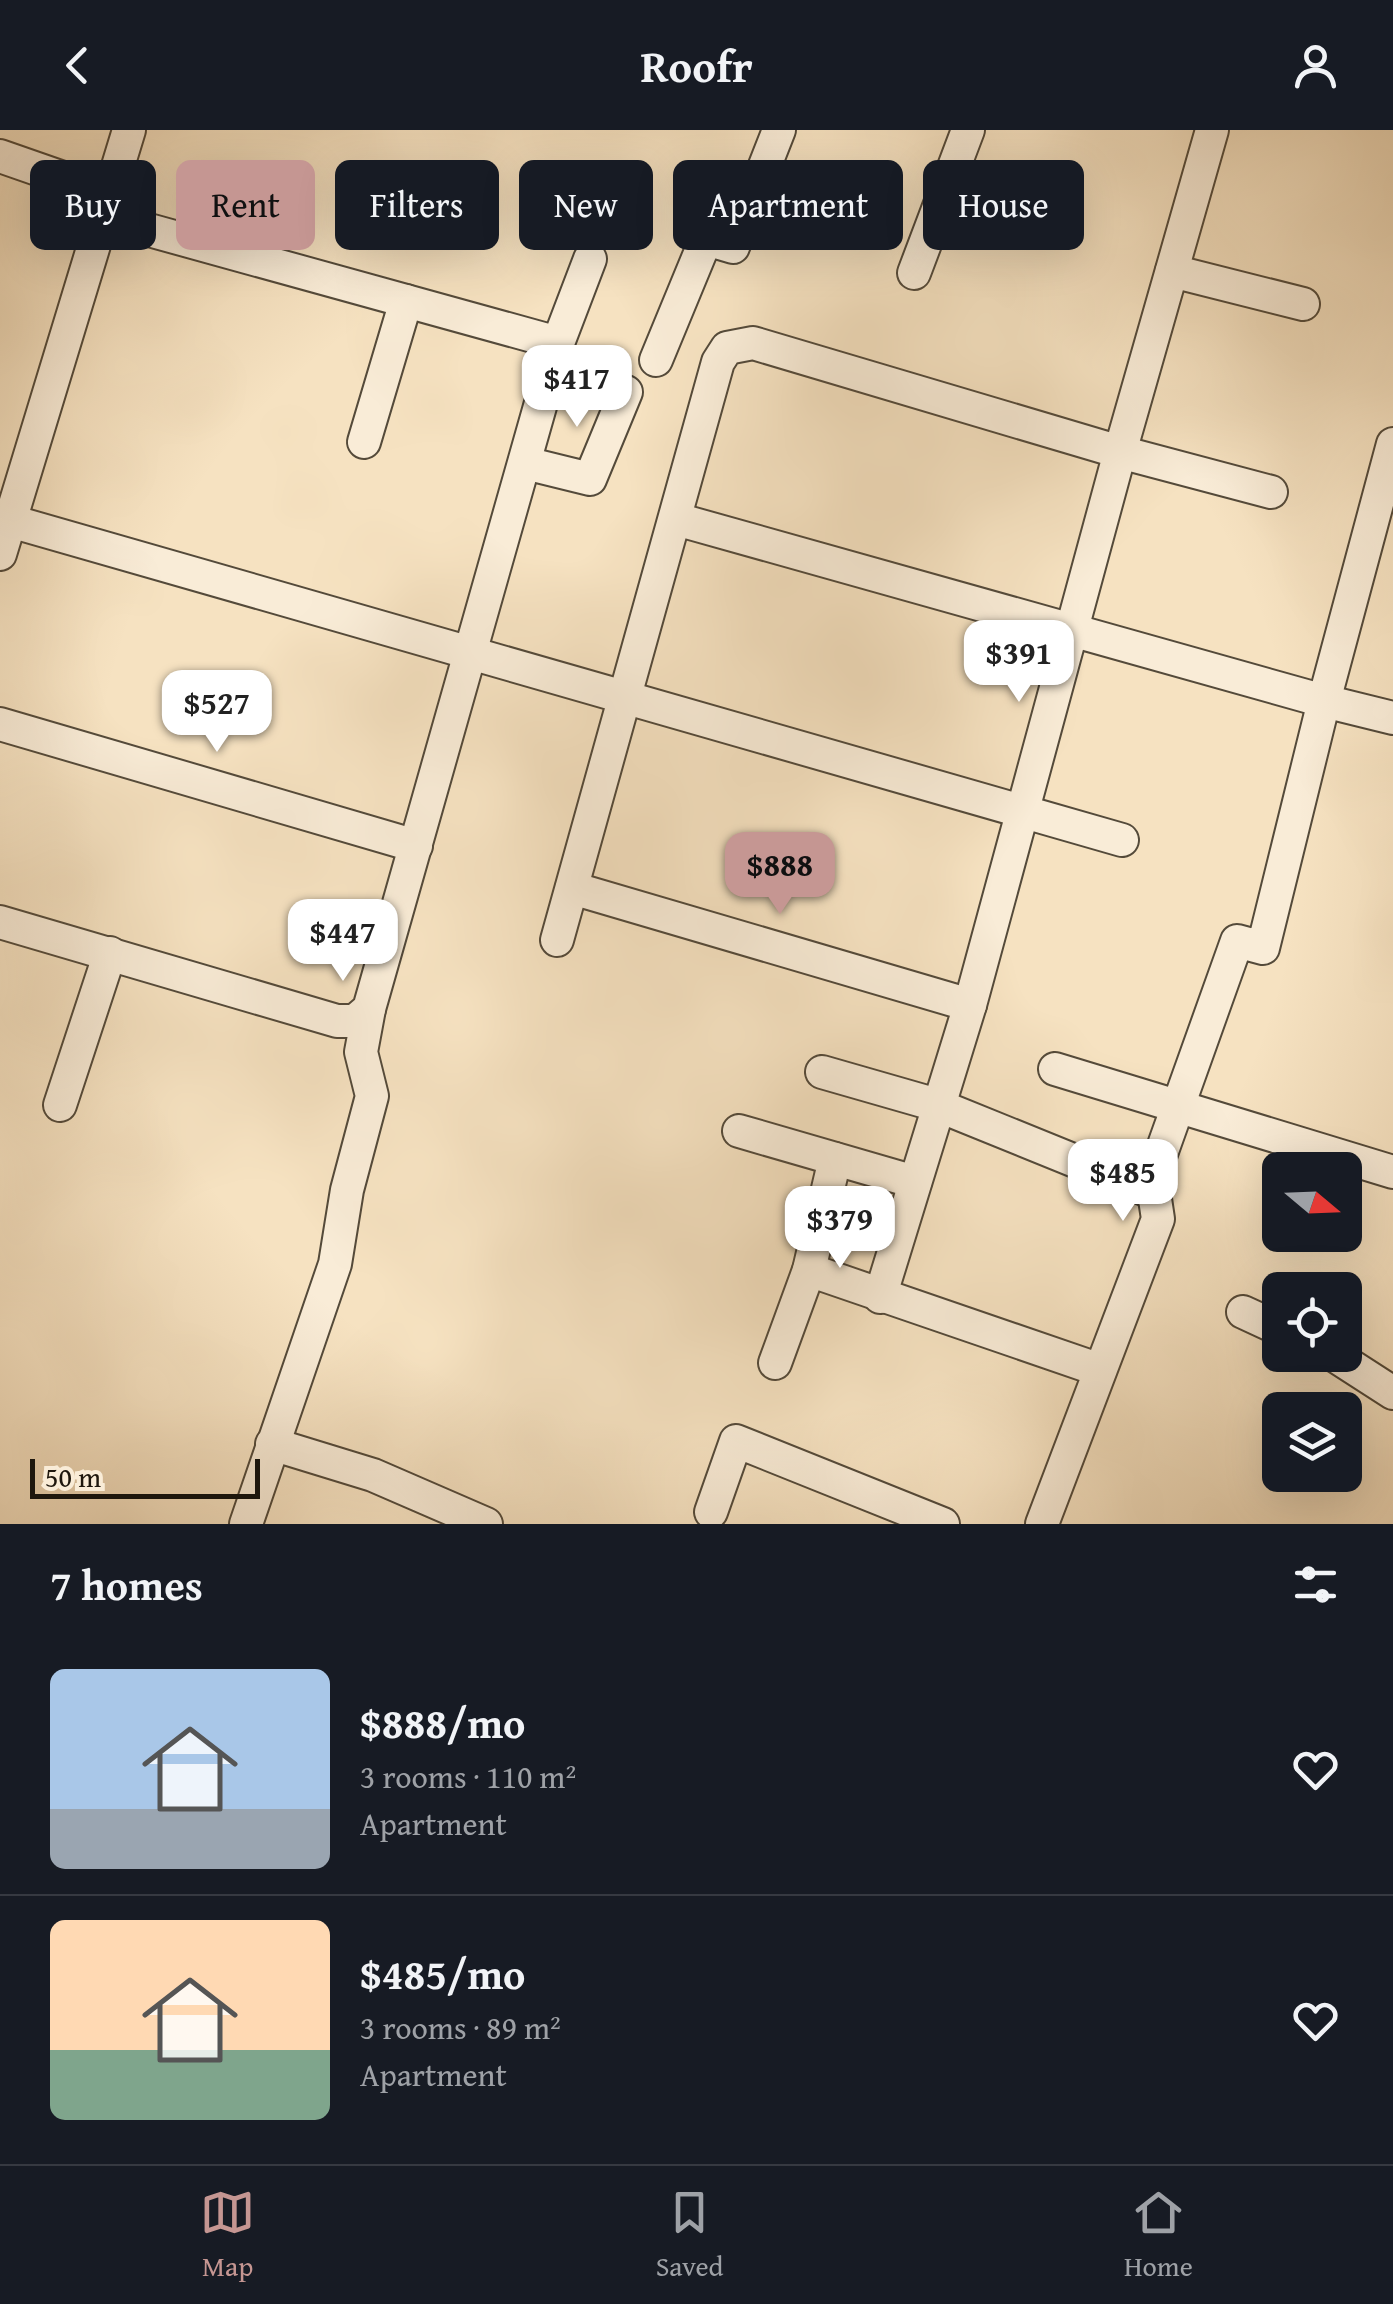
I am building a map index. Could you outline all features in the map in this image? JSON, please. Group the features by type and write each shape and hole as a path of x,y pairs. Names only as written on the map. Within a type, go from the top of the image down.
{"street":[{"path":"119,160 128,130"},
{"path":"656,360 706,239 733,247 779,130"},
{"path":"914,273 968,130"},
{"path":"880,1296 970,1005 1212,130"},
{"path":"0,156 30,170"},
{"path":"156,222 406,301 558,344"},
{"path":"0,554 5,520 92,250"},
{"path":"246,1524 335,1264 348,1190 372,1096 360,1052 368,1008 558,344 590,258"},
{"path":"1172,271 1303,304"},
{"path":"364,442 406,301"},
{"path":"557,940 718,362 727,348 753,343 1120,452 1271,492"},
{"path":"525,462 590,479 626,392"},
{"path":"1042,1524 1158,1219 1152,1179 1237,941 1264,948 1393,444"},
{"path":"676,519 1324,702 1393,718"},
{"path":"5,520 1020,814 1122,840"},
{"path":"0,724 416,846"},
{"path":"572,888 970,1005"},
{"path":"0,922 337,1021 354,1021 368,1008"},
{"path":"60,1106 110,952"},
{"path":"1055,1069 1393,1172"},
{"path":"822,1072 938,1105 1154,1193"},
{"path":"739,1131 915,1182"},
{"path":"775,1363 809,1270 834,1159"},
{"path":"809,1270 1100,1370"},
{"path":"1243,1312 1262,1321"},
{"path":"1360,1372 1393,1393"},
{"path":"711,1512 736,1442 944,1524"},
{"path":"272,1444 373,1475 486,1524"}]}
